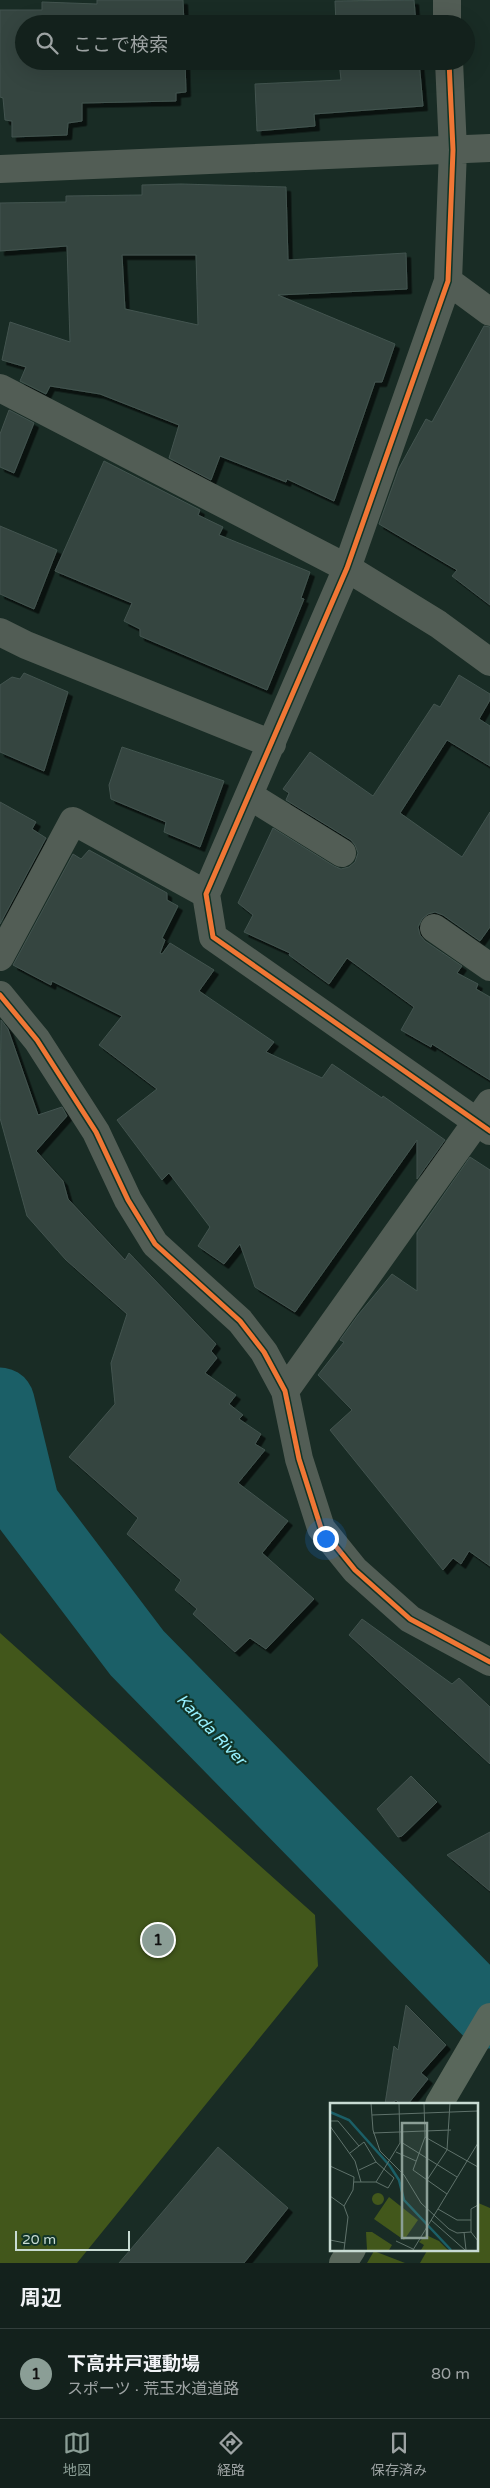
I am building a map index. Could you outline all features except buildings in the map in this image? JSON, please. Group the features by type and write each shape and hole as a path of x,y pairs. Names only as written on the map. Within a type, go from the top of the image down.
{"main road":[{"path":"440,2103 490,2017"},
{"path":"343,2263 351,2250"}],"street":[{"path":"446,0 447,15"},
{"path":"285,1391 486,1119 213,937 206,894 347,568 448,281 453,150 449,70"},
{"path":"0,169 490,148"},
{"path":"448,281 490,312"},
{"path":"0,388 347,568 438,624 490,662"},
{"path":"0,632 26,645 272,744"},
{"path":"250,796 342,853"},
{"path":"0,956 73,821 206,894"},
{"path":"434,928 490,967"},
{"path":"0,995 28,1028 96,1132 128,1200 155,1244 240,1321 264,1352 285,1391 299,1459 321,1528 355,1570 410,1619 489,1659"}],"green space":[{"path":"0,1633 315,1915 318,1966 77,2263 0,2263"},
{"path":"478,2203 490,2208 490,2263 420,2263 427,2250 478,2250"},
{"path":"374,2251 405,2263 367,2263"}],"waterway":[{"name":"Kanda River","path":"0,1402 25,1505 137,1653 490,2014"}],"cycle path":[{"path":"449,70 453,150 448,281 347,568 206,894 213,937 490,1131"},
{"path":"0,995 37,1040 96,1132 128,1200 155,1244 240,1321 264,1352 285,1391 299,1459 321,1528 355,1570 410,1619 490,1662"}],"place":[{"name":"下高井戸運動場","path":"158,1940"}]}
